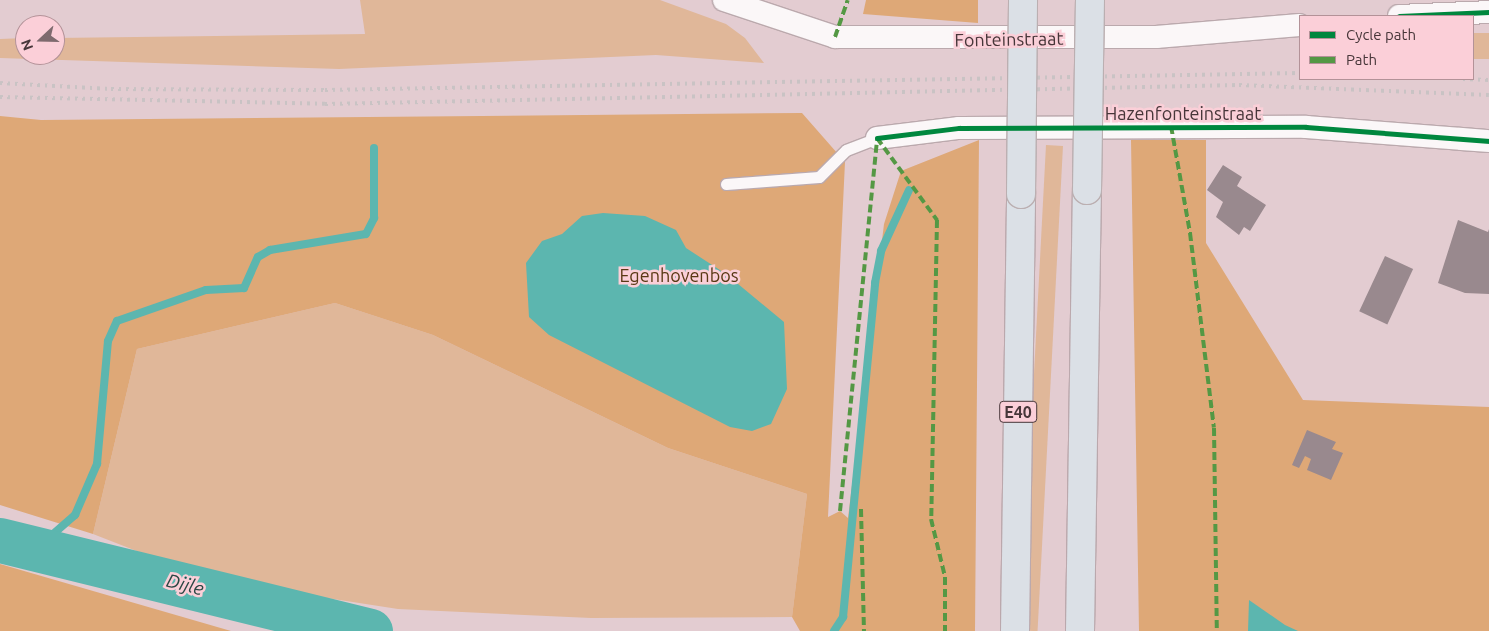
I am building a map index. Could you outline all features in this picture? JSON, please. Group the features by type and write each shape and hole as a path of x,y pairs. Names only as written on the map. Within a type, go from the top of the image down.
{"highway":[{"name":"E40","path":"1015,631 1023,0"},
{"path":"1080,631 1090,0"}],"street":[{"name":"Fonteinstraat","path":"724,0 835,37 1148,37 1299,25"},
{"path":"1404,15 1444,6 1489,12"},
{"name":"Hazenfonteinstraat","path":"878,138 959,128 1286,126 1489,141"}],"lane":[{"path":"726,184 819,178 846,150 878,138"}],"shaded area":[{"path":"360,0 660,0 726,24 745,38 764,63 656,55 339,69 65,60 65,38 365,34"},
{"path":"1474,33 1489,33 1489,59 1474,59"},
{"path":"15,38 15,58 0,58 0,39"},
{"path":"1046,145 1063,146 1038,631 1021,630"},
{"path":"335,303 433,335 668,448 807,494 792,617 591,618 398,609 211,580 93,534 137,349"}],"green space":[{"path":"866,0 978,0 978,23 863,14"},
{"name":"Egenhovenbos","path":"802,113 845,162 828,517 840,511 848,518 884,224 901,171 979,140 975,631 800,631 792,617 807,494 668,448 433,335 335,303 137,349 93,534 0,505 0,116 41,120"},
{"path":"1131,140 1206,140 1206,243 1303,400 1489,407 1489,631 1139,631"},
{"path":"0,564 231,631 0,631"}],"water":[{"path":"603,213 645,216 676,230 686,248 726,274 784,322 787,389 771,424 752,431 730,427 549,335 529,317 526,263 542,241 562,234 582,216"},
{"path":"1249,600 1285,625 1298,631 1248,631"}],"building":[{"path":"1223,165 1242,177 1237,186 1266,205 1250,231 1244,227 1239,235 1216,217 1223,202 1207,190"},
{"path":"1458,220 1488,232 1489,229 1489,294 1465,293 1438,283"},
{"path":"1385,256 1413,269 1387,324 1359,311"},
{"path":"1307,430 1336,442 1332,449 1343,453 1331,480 1307,470 1311,459 1305,456 1299,468 1292,465"}],"waterway":[{"path":"36,549 75,515 97,464 108,341 117,321 206,290 244,288 258,257 270,250 366,234 374,218 374,148"},
{"path":"834,631 843,617 875,283 881,251 909,190"},
{"name":"Dijle","path":"0,540 370,631"}],"railway":[{"path":"0,83 111,89 325,90 1299,73"},
{"path":"1474,79 1489,80"},
{"path":"0,97 325,104 1239,85 1489,95"}],"marked path":[{"path":"835,37 848,0"},
{"path":"1171,126 1190,233 1214,428 1217,631"},
{"path":"877,138 937,220 931,519 945,577 945,631"},
{"path":"840,511 877,138"},
{"path":"861,509 864,631"}],"cycle path":[{"path":"1422,15 1489,12"},
{"path":"877,138 959,128 1306,127 1489,141"}]}
